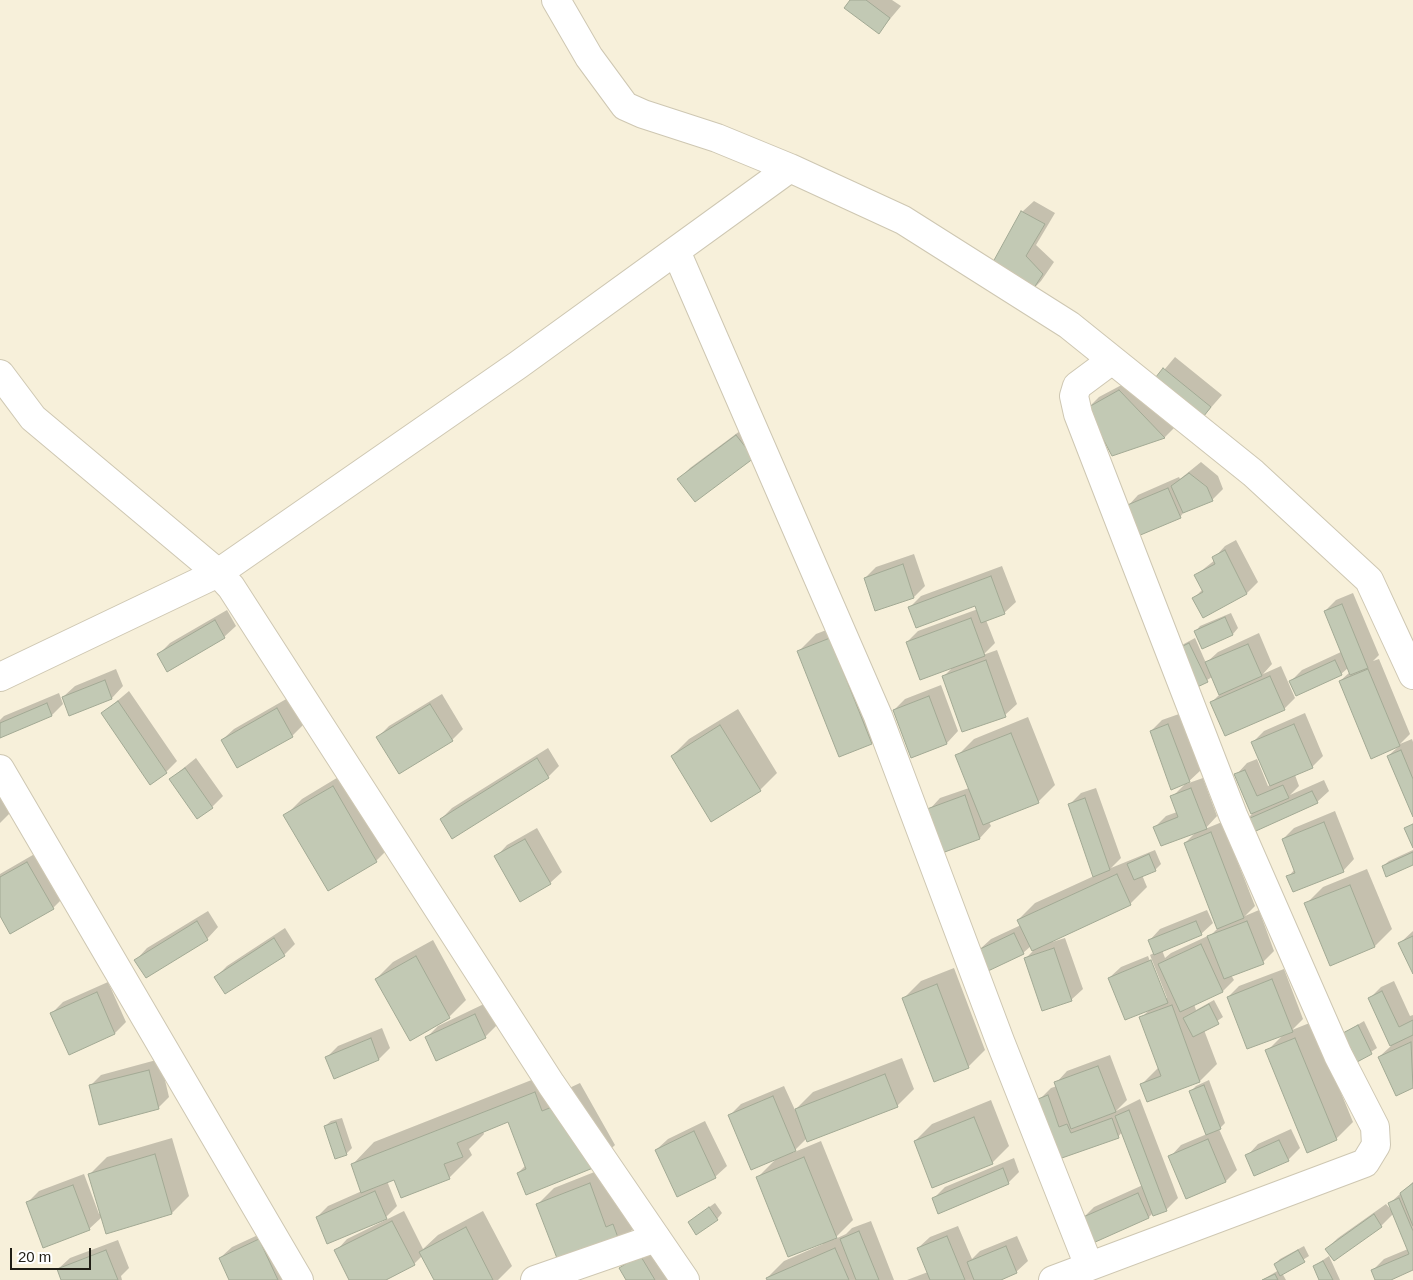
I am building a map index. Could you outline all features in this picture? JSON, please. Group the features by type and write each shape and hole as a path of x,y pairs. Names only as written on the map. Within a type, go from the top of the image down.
{"street":[{"path":"556,0 589,57 625,106 643,114 717,138 790,168 903,220 1069,325 1253,473 1369,580 1413,675"},
{"path":"0,677 218,573 501,376 790,168"},
{"path":"676,251 878,716 1000,1041 1089,1266"},
{"path":"1053,1280 1365,1163 1376,1145 1375,1127 1338,1055 1233,815 1078,414 1074,396 1076,386 1112,360"},
{"path":"0,374 33,418 218,573 231,587 551,1084 684,1280"},
{"path":"0,769 299,1280"},
{"path":"536,1280 656,1238"}],"building":[{"path":"850,0 866,0 890,18 879,34 844,8"},
{"path":"1021,211 1045,224 1026,256 1043,274 1030,294 993,262"},
{"path":"1163,368 1211,407 1200,421 1152,382"},
{"path":"1119,390 1165,438 1112,456 1087,408"},
{"path":"736,435 754,458 695,502 677,479"},
{"path":"1189,473 1207,487 1213,501 1183,513 1171,486"},
{"path":"1168,488 1181,518 1138,536 1125,506"},
{"path":"1225,550 1247,594 1203,618 1192,598 1203,592 1194,575 1215,564 1212,557"},
{"path":"903,564 914,598 875,611 864,578"},
{"path":"991,576 1005,614 981,623 975,606 916,628 908,607"},
{"path":"1342,604 1368,668 1350,675 1324,611"},
{"path":"1225,617 1233,635 1202,649 1194,631"},
{"path":"971,618 985,656 920,680 906,642"},
{"path":"215,620 225,638 167,672 157,654"},
{"path":"830,638 872,744 839,757 797,651"},
{"path":"1189,643 1208,682 1193,689 1175,650"},
{"path":"1248,644 1262,676 1219,695 1205,662"},
{"path":"986,660 1006,717 962,732 942,676"},
{"path":"1335,660 1342,675 1296,696 1289,681"},
{"path":"1368,669 1400,746 1371,759 1339,681"},
{"path":"1270,676 1285,710 1225,736 1210,702"},
{"path":"105,680 112,699 69,716 62,697"},
{"path":"929,696 947,744 911,758 893,710"},
{"path":"118,701 167,773 150,785 101,713"},
{"path":"47,703 52,716 0,738 0,723"},
{"path":"430,704 453,741 399,774 376,737"},
{"path":"277,708 293,737 237,768 221,740"},
{"path":"1168,724 1190,782 1171,790 1150,731"},
{"path":"1294,724 1313,768 1270,786 1251,742"},
{"path":"720,725 761,791 711,822 671,756"},
{"path":"1011,733 1039,803 983,825 955,755"},
{"path":"1401,750 1413,779 1413,817 1387,756"},
{"path":"537,758 549,778 452,839 440,819"},
{"path":"185,768 213,808 197,819 169,779"},
{"path":"1245,770 1257,796 1283,785 1289,798 1251,814 1234,774"},
{"path":"333,786 377,862 328,891 283,815"},
{"path":"1191,788 1207,829 1161,846 1153,827 1178,817 1170,796"},
{"path":"1312,791 1318,803 1247,835 1241,822"},
{"path":"965,795 980,839 942,853 927,809"},
{"path":"1085,798 1110,870 1093,877 1068,804"},
{"path":"1324,822 1344,872 1293,892 1286,876 1295,873 1282,839"},
{"path":"1413,824 1413,848 1404,828"},
{"path":"1211,832 1244,918 1217,929 1184,843"},
{"path":"525,839 551,884 520,902 494,856"},
{"path":"1413,852 1413,865 1386,877 1382,866"},
{"path":"1149,854 1156,871 1134,880 1127,864"},
{"path":"27,862 54,909 10,934 0,916 0,877"},
{"path":"1117,874 1131,905 1032,951 1017,920"},
{"path":"1350,885 1375,947 1330,966 1304,903"},
{"path":"197,921 208,940 146,978 134,960"},
{"path":"1196,921 1202,935 1154,955 1148,940"},
{"path":"1247,921 1264,964 1224,979 1207,936"},
{"path":"1014,933 1024,954 988,971 978,950"},
{"path":"1413,936 1413,974 1398,943"},
{"path":"274,938 285,956 225,994 214,977"},
{"path":"1201,944 1223,992 1180,1012 1158,964"},
{"path":"1054,948 1072,1001 1042,1011 1024,958"},
{"path":"416,956 450,1018 410,1041 375,979"},
{"path":"1151,960 1168,1003 1125,1020 1108,978"},
{"path":"1272,979 1293,1032 1247,1049 1227,997"},
{"path":"937,984 969,1068 934,1082 902,998"},
{"path":"1382,991 1399,1027 1413,1020 1413,1035 1390,1046 1368,998"},
{"path":"97,992 115,1034 69,1055 50,1013"},
{"path":"1209,1004 1219,1024 1193,1037 1183,1018"},
{"path":"1172,1005 1200,1082 1147,1102 1140,1084 1161,1076 1139,1017"},
{"path":"475,1014 486,1038 436,1061 425,1037"},
{"path":"1358,1025 1372,1054 1357,1062 1343,1033"},
{"path":"371,1038 379,1060 334,1079 325,1057"},
{"path":"1295,1038 1337,1140 1307,1153 1265,1050"},
{"path":"1411,1042 1413,1088 1396,1096 1378,1057"},
{"path":"1098,1066 1116,1112 1071,1129 1054,1082"},
{"path":"149,1070 159,1109 99,1125 89,1085"},
{"path":"885,1074 898,1107 807,1142 795,1109"},
{"path":"1204,1085 1221,1129 1206,1135 1189,1091"},
{"path":"535,1092 542,1111 557,1105 593,1168 526,1195 517,1173 526,1169 508,1122 457,1143 463,1157 444,1164 450,1179 401,1198 394,1180 361,1193 351,1164"},
{"path":"1048,1095 1059,1127 1067,1124 1071,1133 1112,1118 1119,1138 1059,1159 1038,1099"},
{"path":"773,1096 796,1151 751,1170 728,1115"},
{"path":"1129,1110 1167,1211 1153,1216 1115,1116"},
{"path":"974,1117 993,1164 932,1188 914,1141"},
{"path":"336,1122 347,1155 335,1159 324,1126"},
{"path":"694,1131 716,1178 677,1197 655,1150"},
{"path":"1208,1139 1226,1182 1186,1199 1168,1156"},
{"path":"1279,1140 1289,1161 1254,1176 1245,1155"},
{"path":"155,1154 172,1214 106,1234 88,1174"},
{"path":"804,1157 837,1238 788,1257 756,1177"},
{"path":"1003,1168 1009,1184 938,1214 932,1198"},
{"path":"590,1183 606,1227 613,1224 620,1243 560,1266 536,1204"},
{"path":"1413,1183 1413,1226 1400,1193"},
{"path":"73,1185 90,1230 43,1248 26,1202"},
{"path":"375,1191 387,1219 327,1244 316,1217"},
{"path":"1138,1193 1149,1218 1093,1243 1081,1218"},
{"path":"1399,1198 1413,1231 1413,1270 1391,1280 1375,1280 1371,1270 1409,1254 1388,1203"},
{"path":"709,1207 718,1220 696,1235 688,1222"},
{"path":"1374,1214 1382,1227 1334,1261 1325,1249"},
{"path":"392,1221 415,1265 386,1280 349,1280 334,1250"},
{"path":"466,1227 493,1280 434,1280 419,1252"},
{"path":"859,1231 879,1280 856,1280 840,1239"},
{"path":"947,1236 965,1280 930,1280 917,1248"},
{"path":"259,1239 278,1280 229,1280 219,1258"},
{"path":"1006,1246 1017,1273 1001,1280 974,1280 967,1262"},
{"path":"835,1248 849,1280 767,1280 766,1278"},
{"path":"106,1250 118,1280 61,1280 57,1269"},
{"path":"1298,1250 1305,1262 1280,1276 1274,1264"},
{"path":"640,1255 655,1280 626,1280 619,1268"},
{"path":"1323,1261 1333,1280 1319,1280 1313,1266"},
{"path":"1275,1274 1278,1280 1262,1280"}]}
